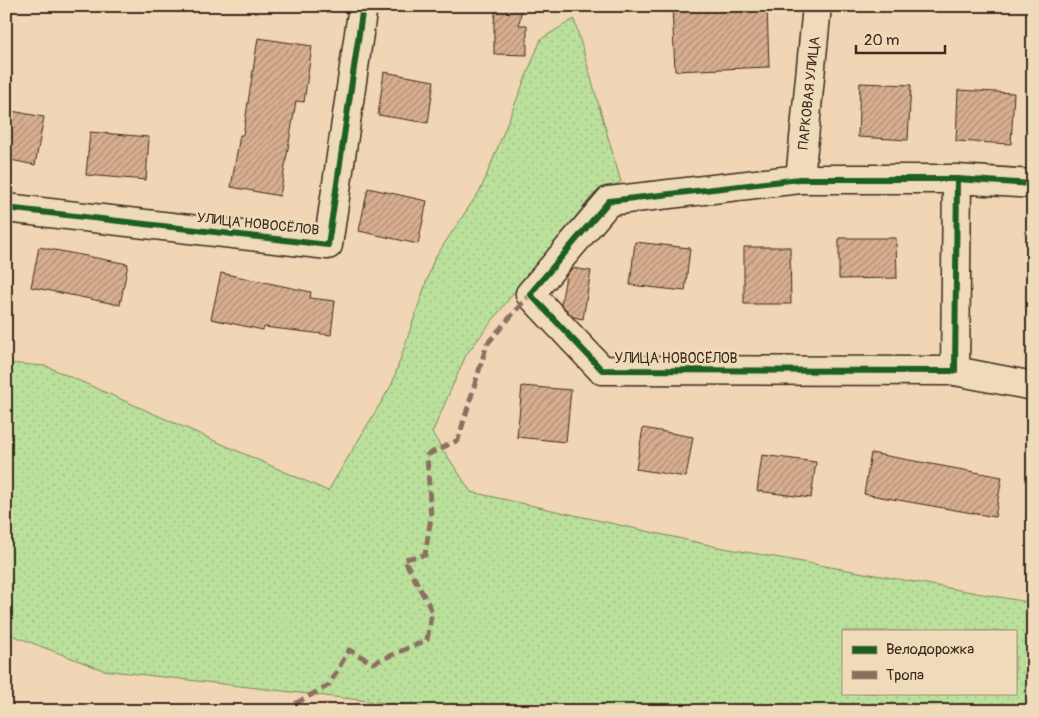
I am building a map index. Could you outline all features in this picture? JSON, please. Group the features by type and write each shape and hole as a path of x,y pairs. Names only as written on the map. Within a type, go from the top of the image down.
{"street":[{"name":"УЛИЦА НОВОСЁЛОВ","path":"6,208 328,244 362,6"},
{"name":"ПАРКОВАЯ УЛИЦА","path":"800,179 817,6"},
{"name":"УЛИЦА НОВОСЁЛОВ","path":"955,370 602,370 530,294 609,201 800,179 957,179 1033,184"},
{"path":"957,179 955,370 1033,386"}],"green space":[{"path":"574,19 621,182 594,194 521,283 466,355 432,433 471,492 718,547 1033,603 1033,711 454,711 103,670 6,633 6,363 46,366 328,491 392,384 434,259 481,189 541,39"}],"building":[{"path":"496,6 522,6 519,25 527,25 527,55 494,54"},
{"path":"672,6 767,6 769,67 675,71"},
{"path":"258,38 312,46 304,102 296,101 280,196 231,187 240,135 243,135"},
{"path":"384,72 434,81 428,123 378,115"},
{"path":"860,83 911,85 908,140 858,137"},
{"path":"958,90 1014,93 1011,144 956,141"},
{"path":"6,110 44,117 35,165 6,159"},
{"path":"90,132 149,137 146,180 86,175"},
{"path":"368,188 427,201 418,244 359,231"},
{"path":"839,238 896,238 897,278 839,279"},
{"path":"635,242 690,248 685,291 630,285"},
{"path":"39,247 128,264 120,305 31,287"},
{"path":"744,247 790,247 791,304 744,304"},
{"path":"572,268 591,271 583,319 573,317 561,304 566,276"},
{"path":"221,273 311,292 310,298 335,301 331,335 264,327 263,330 211,319"},
{"path":"522,386 571,390 566,442 517,437"},
{"path":"643,428 693,437 686,477 636,469"},
{"path":"871,453 1002,477 995,517 864,494"},
{"path":"762,455 816,462 811,498 757,491"}],"marked path":[{"path":"282,711 329,685 349,650 373,663 427,640 432,611 404,559 425,555 431,517 427,455 458,440 487,344 530,294"}],"cycle path":[{"path":"6,208 328,245 363,6"},
{"path":"957,179 955,371 602,370 530,294 609,201 800,179 957,179 1033,184"}]}
